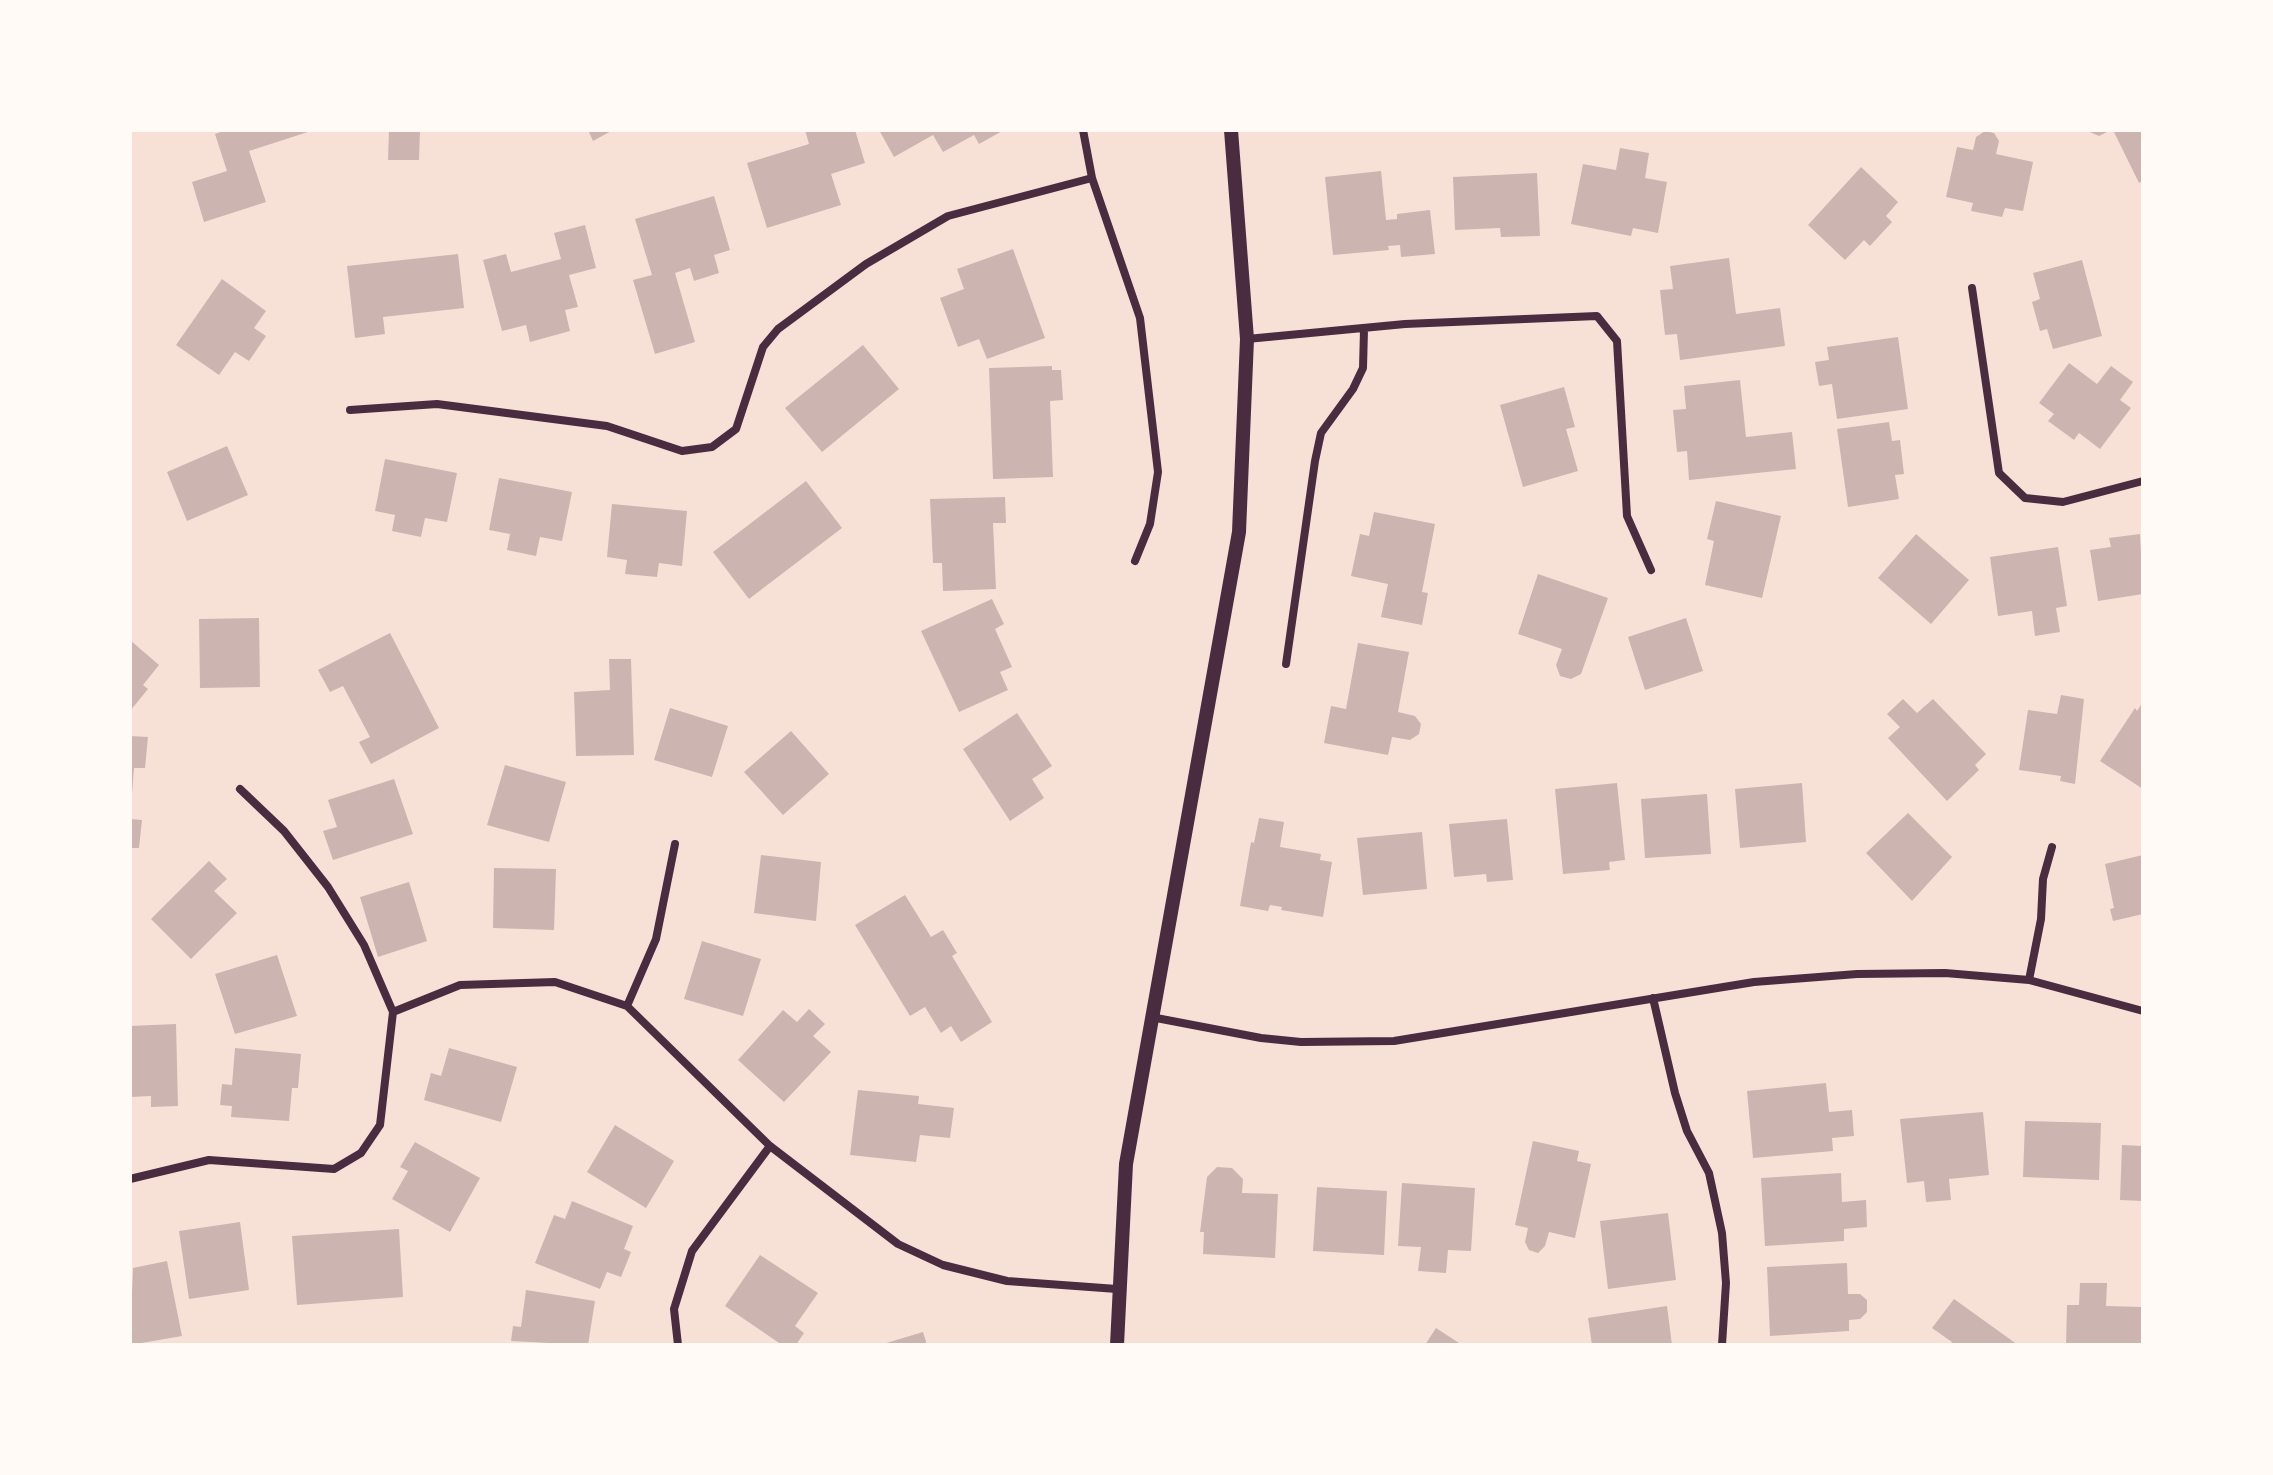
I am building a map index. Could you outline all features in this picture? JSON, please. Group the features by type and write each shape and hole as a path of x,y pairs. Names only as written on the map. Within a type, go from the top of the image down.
{"street":[{"path":"1083,130 1092,178 1140,318 1158,472 1150,524 1135,561"},
{"path":"1117,1345 1117,1289 1126,1164 1239,532 1247,339 1231,130"},
{"path":"350,410 437,404 607,426 682,451 712,447 736,429 763,347 778,329 866,264 948,216 1092,178"},
{"path":"1972,288 1999,473 2025,498 2063,502 2143,481"},
{"path":"1247,339 1435,322 1597,316 1617,341 1627,516 1651,570"},
{"path":"1286,664 1321,433 1353,389 1363,368 1364,330"},
{"path":"130,1179 209,1160 334,1169 361,1153 380,1125 393,1012 364,945 328,887 284,831 240,789"},
{"path":"627,1006 656,939 675,844"},
{"path":"2029,980 2041,919 2043,879 2052,847"},
{"path":"1150,1017 1261,1038 1314,1042 1394,1041 1754,982 1857,974 1945,973 2029,980 2143,1011"},
{"path":"393,1012 460,985 555,982 627,1006 770,1146 898,1244 943,1265 1007,1281 1117,1289"},
{"path":"1653,998 1675,1093 1687,1131 1709,1173 1722,1233 1726,1283 1722,1345"},
{"path":"678,1345 674,1309 692,1251 770,1146"}],"building":[{"path":"226,130 311,131 249,151 266,202 204,222 192,182 227,171 215,134"},
{"path":"389,130 420,130 419,160 388,160"},
{"path":"588,130 613,130 593,141"},
{"path":"805,130 855,130 865,163 831,174 841,205 767,228 747,163 809,144"},
{"path":"879,130 1004,130 979,144 974,135 943,152 933,135 894,157"},
{"path":"2085,130 2111,130 2099,136"},
{"path":"2113,130 2143,130 2143,180 2139,183"},
{"path":"1985,131 1994,133 1999,141 1996,154 2033,162 2023,211 2005,208 2002,217 1971,211 1973,203 1946,197 1957,147 1973,150 1976,137"},
{"path":"1620,148 1649,153 1645,178 1667,182 1658,233 1633,228 1631,236 1571,224 1583,164 1616,170"},
{"path":"1861,167 1898,202 1886,216 1892,222 1870,246 1864,240 1845,260 1808,225"},
{"path":"1381,171 1386,220 1397,219 1397,214 1430,210 1435,254 1401,257 1400,245 1388,246 1389,250 1333,255 1325,177"},
{"path":"1537,173 1540,236 1501,237 1500,228 1455,230 1453,177"},
{"path":"714,196 730,250 714,255 719,273 694,281 690,268 675,273 695,342 655,354 633,280 652,275 635,219"},
{"path":"585,225 596,268 569,275 578,307 565,310 570,331 530,342 526,325 502,331 483,260 506,254 511,272 561,259 554,233"},
{"path":"1013,249 1045,338 987,359 979,339 958,347 940,298 964,289 957,269"},
{"path":"458,254 464,308 383,317 385,334 355,338 347,266"},
{"path":"1729,258 1736,314 1780,308 1785,346 1680,360 1677,334 1665,335 1660,290 1673,289 1670,266"},
{"path":"2082,260 2102,336 2053,349 2047,329 2040,331 2032,302 2040,299 2033,273"},
{"path":"222,279 266,311 254,328 266,336 249,361 235,352 219,375 176,345"},
{"path":"1898,337 1908,409 1837,419 1832,384 1819,386 1815,362 1829,360 1827,347"},
{"path":"863,345 899,389 822,452 785,408"},
{"path":"2069,363 2097,384 2111,366 2133,382 2120,400 2131,408 2100,449 2079,433 2074,440 2048,421 2054,414 2039,403"},
{"path":"1052,366 1052,370 1061,370 1063,400 1050,401 1053,477 993,479 989,368"},
{"path":"1740,380 1746,437 1792,432 1796,469 1689,480 1687,451 1677,452 1673,410 1686,409 1684,386"},
{"path":"1564,387 1575,427 1566,429 1578,471 1523,487 1500,405"},
{"path":"1889,422 1892,441 1900,440 1904,474 1895,475 1899,499 1848,507 1837,429"},
{"path":"227,446 248,495 187,521 167,472"},
{"path":"385,459 457,473 447,522 425,518 421,537 392,531 395,515 375,511"},
{"path":"499,478 572,492 562,541 540,537 536,556 507,550 510,534 489,530"},
{"path":"806,481 842,528 749,599 713,552"},
{"path":"1005,497 1006,523 993,523 996,589 943,591 942,563 933,563 930,499"},
{"path":"1716,501 1781,516 1762,598 1705,585 1714,541 1707,539"},
{"path":"612,504 687,511 682,566 659,563 657,577 625,574 627,560 607,557"},
{"path":"1374,512 1435,524 1422,592 1428,593 1422,625 1381,617 1388,584 1351,576 1360,534 1369,536"},
{"path":"1916,534 1969,580 1931,624 1878,578"},
{"path":"2140,534 2143,594 2098,601 2090,550 2111,547 2109,538"},
{"path":"2058,547 2067,606 2056,608 2060,632 2035,636 2032,611 1998,616 1990,557"},
{"path":"1538,574 1608,598 1581,674 1571,679 1560,676 1556,665 1562,649 1518,634"},
{"path":"992,599 1004,624 995,629 1012,667 1000,672 1008,690 959,712 921,631"},
{"path":"259,618 260,687 200,688 199,619"},
{"path":"1686,618 1703,671 1645,690 1628,637"},
{"path":"390,633 439,728 371,764 359,742 370,737 343,686 330,692 318,670"},
{"path":"130,640 159,665 143,685 148,689 130,711"},
{"path":"1358,643 1409,652 1398,712 1415,716 1421,724 1419,734 1410,740 1392,737 1388,755 1324,743 1331,706 1346,709"},
{"path":"609,659 631,659 634,755 576,756 574,692 610,690"},
{"path":"2061,695 2084,699 2075,784 2060,781 2061,776 2019,770 2028,710 2057,714"},
{"path":"1903,699 1917,713 1933,699 1986,754 1975,765 1979,770 1947,801 1888,738 1900,727 1887,714"},
{"path":"2143,702 2143,789 2100,761 2135,708 2137,711"},
{"path":"670,708 728,726 712,777 654,760"},
{"path":"1017,713 1052,766 1032,779 1044,798 1010,821 963,749"},
{"path":"791,731 829,774 783,815 744,772"},
{"path":"130,736 148,737 145,768 134,768 132,794"},
{"path":"505,765 566,782 549,842 487,825"},
{"path":"394,779 413,834 333,860 323,831 337,827 328,800"},
{"path":"1617,783 1625,860 1609,862 1610,870 1563,874 1555,789"},
{"path":"1802,783 1806,842 1740,848 1735,789"},
{"path":"1707,794 1711,854 1645,858 1641,799"},
{"path":"1908,813 1952,857 1912,901 1866,853"},
{"path":"1259,818 1284,822 1280,847 1321,854 1320,860 1332,862 1323,917 1281,910 1282,907 1270,905 1268,911 1240,906 1251,842 1254,843"},
{"path":"130,819 142,820 139,848 130,848"},
{"path":"1507,819 1513,880 1487,882 1486,874 1454,877 1449,824"},
{"path":"1422,832 1427,889 1363,895 1357,838"},
{"path":"761,855 821,862 816,921 754,913"},
{"path":"2143,855 2143,914 2113,921 2110,909 2114,908 2105,864"},
{"path":"209,861 227,879 214,891 237,913 191,959 151,919"},
{"path":"494,868 556,869 554,930 493,928"},
{"path":"409,882 427,941 378,957 360,897"},
{"path":"905,895 931,937 943,930 957,953 952,956 992,1022 961,1042 951,1026 941,1033 925,1007 910,1016 855,925"},
{"path":"702,941 761,959 743,1016 684,999"},
{"path":"277,955 297,1016 235,1034 215,974"},
{"path":"809,1009 825,1024 813,1036 831,1052 784,1102 738,1060 783,1010 797,1022"},
{"path":"176,1024 178,1106 151,1107 151,1096 130,1097 130,1026"},
{"path":"235,1048 301,1054 298,1088 292,1088 289,1121 231,1117 232,1106 220,1105 222,1084 232,1085"},
{"path":"449,1048 517,1067 501,1122 424,1100 431,1073 441,1076"},
{"path":"1826,1083 1829,1112 1852,1110 1854,1136 1832,1138 1833,1151 1753,1158 1747,1091"},
{"path":"858,1090 919,1096 918,1104 954,1108 950,1138 920,1135 916,1162 850,1155"},
{"path":"1983,1112 1989,1175 1949,1179 1951,1200 1926,1202 1924,1181 1907,1183 1900,1119"},
{"path":"2025,1121 2101,1123 2099,1180 2023,1177"},
{"path":"615,1125 674,1161 646,1208 587,1172"},
{"path":"1533,1141 1579,1151 1577,1161 1591,1164 1575,1238 1549,1232 1545,1246 1538,1253 1529,1250 1525,1242 1528,1228 1515,1225"},
{"path":"415,1142 480,1178 450,1232 392,1199 408,1171 400,1167"},
{"path":"2122,1145 2143,1146 2143,1201 2120,1200"},
{"path":"1217,1167 1232,1168 1243,1179 1242,1193 1278,1194 1275,1258 1203,1254 1204,1232 1200,1232 1207,1177"},
{"path":"1841,1173 1842,1202 1866,1200 1867,1227 1844,1229 1844,1241 1765,1246 1761,1178"},
{"path":"1402,1183 1475,1188 1471,1251 1448,1250 1446,1273 1418,1271 1421,1247 1398,1246"},
{"path":"1317,1187 1387,1191 1384,1255 1313,1251"},
{"path":"572,1201 633,1226 624,1249 631,1252 621,1277 607,1272 600,1289 535,1263 554,1215 565,1219"},
{"path":"1668,1213 1676,1280 1608,1289 1600,1221"},
{"path":"240,1222 249,1290 189,1299 179,1231"},
{"path":"399,1229 403,1297 297,1305 292,1236"},
{"path":"760,1255 818,1293 795,1326 804,1333 796,1345 782,1345 725,1306"},
{"path":"167,1261 182,1336 130,1345 133,1268"},
{"path":"1847,1263 1848,1294 1860,1294 1867,1300 1867,1312 1860,1319 1849,1320 1849,1331 1770,1336 1767,1267"},
{"path":"2080,1283 2107,1283 2106,1306 2143,1307 2143,1345 2066,1345 2067,1305 2079,1305"},
{"path":"526,1290 595,1301 588,1345 511,1341 513,1326 521,1327"},
{"path":"1954,1299 2018,1345 1950,1345 1952,1342 1932,1328"},
{"path":"1667,1306 1672,1345 1592,1345 1588,1318"},
{"path":"1436,1328 1462,1345 1425,1345"},
{"path":"923,1332 927,1345 883,1345 883,1344"}]}
